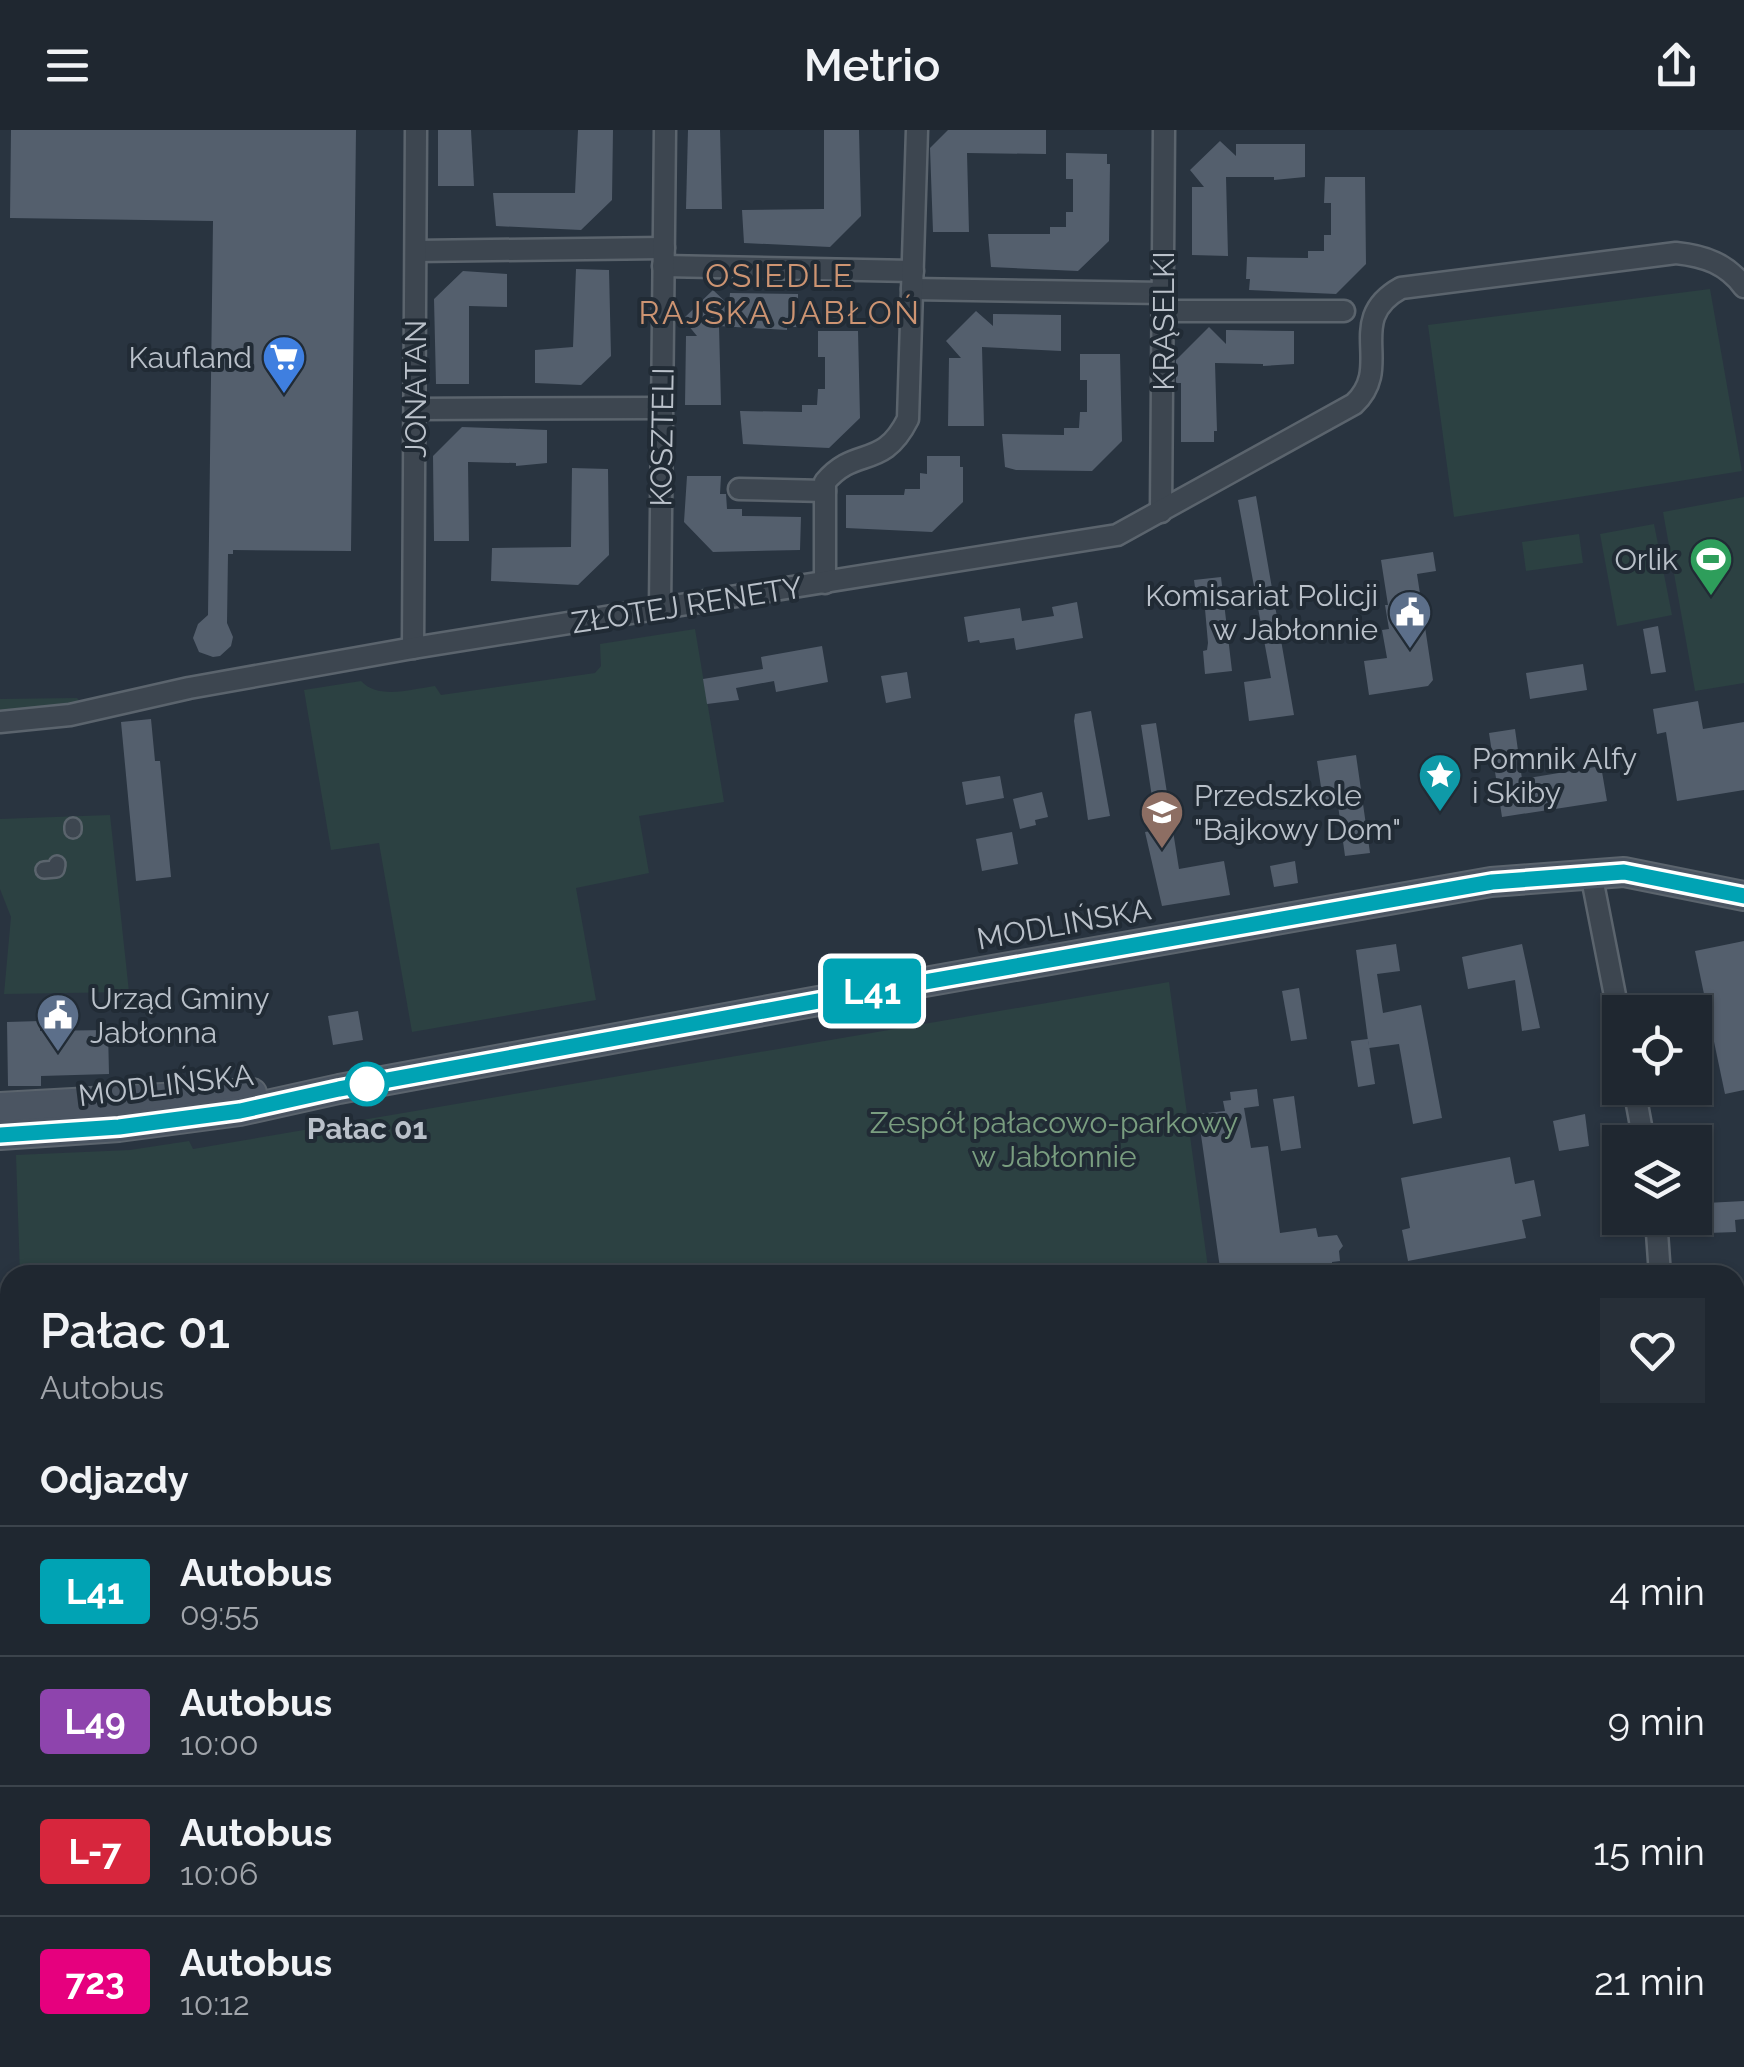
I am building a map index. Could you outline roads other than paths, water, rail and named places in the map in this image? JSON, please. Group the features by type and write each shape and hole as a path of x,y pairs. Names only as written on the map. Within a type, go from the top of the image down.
{"main road":[{"name":"MODLIŃSKA","path":"0,1135 119,1127 240,1111 339,1089 1485,883 1591,873 1644,875 1744,896"},
{"name":"MODLIŃSKA","path":"0,1107 339,1089"}],"street":[{"name":"JONATAN","path":"413,648 416,130"},
{"name":"KOSZTELI","path":"660,609 664,130"},
{"path":"824,583 824,482 850,462 880,454 898,439 908,419 916,130"},
{"name":"KRĄSELKI","path":"1162,512 1164,130"},
{"path":"416,251 664,257 1163,302 1344,312"},
{"name":"ZŁOTEJ RENETY","path":"0,722 70,715 188,688 413,648 1116,535 1363,395 1371,377 1375,307 1400,288 1676,253 1713,260 1736,276 1744,287"},
{"path":"414,410 662,408"},
{"path":"740,489 824,490"},
{"path":"1591,873 1615,995"},
{"path":"1657,1235 1659,1265"}],"place":[{"name":"Kaufland","path":"284,395"},
{"name":"Orlik","path":"1711,597"},
{"name":"Komisariat Policji w Jabłonnie","path":"1410,650"},
{"name":"Pomnik Alfy i Skiby","path":"1440,813"},
{"name":"Przedszkole \"Bajkowy Dom\"","path":"1162,850"},
{"name":"Urząd Gminy Jabłonna","path":"58,1053"},
{"name":"Pałac 01","path":"367,1084"}],"district":[{"name":"OSIEDLE RAJSKA JABŁOŃ","path":"780,294"}],"park label":[{"name":"Zespół pałacowo-parkowy w Jabłonnie","path":"1054,1139"}]}
